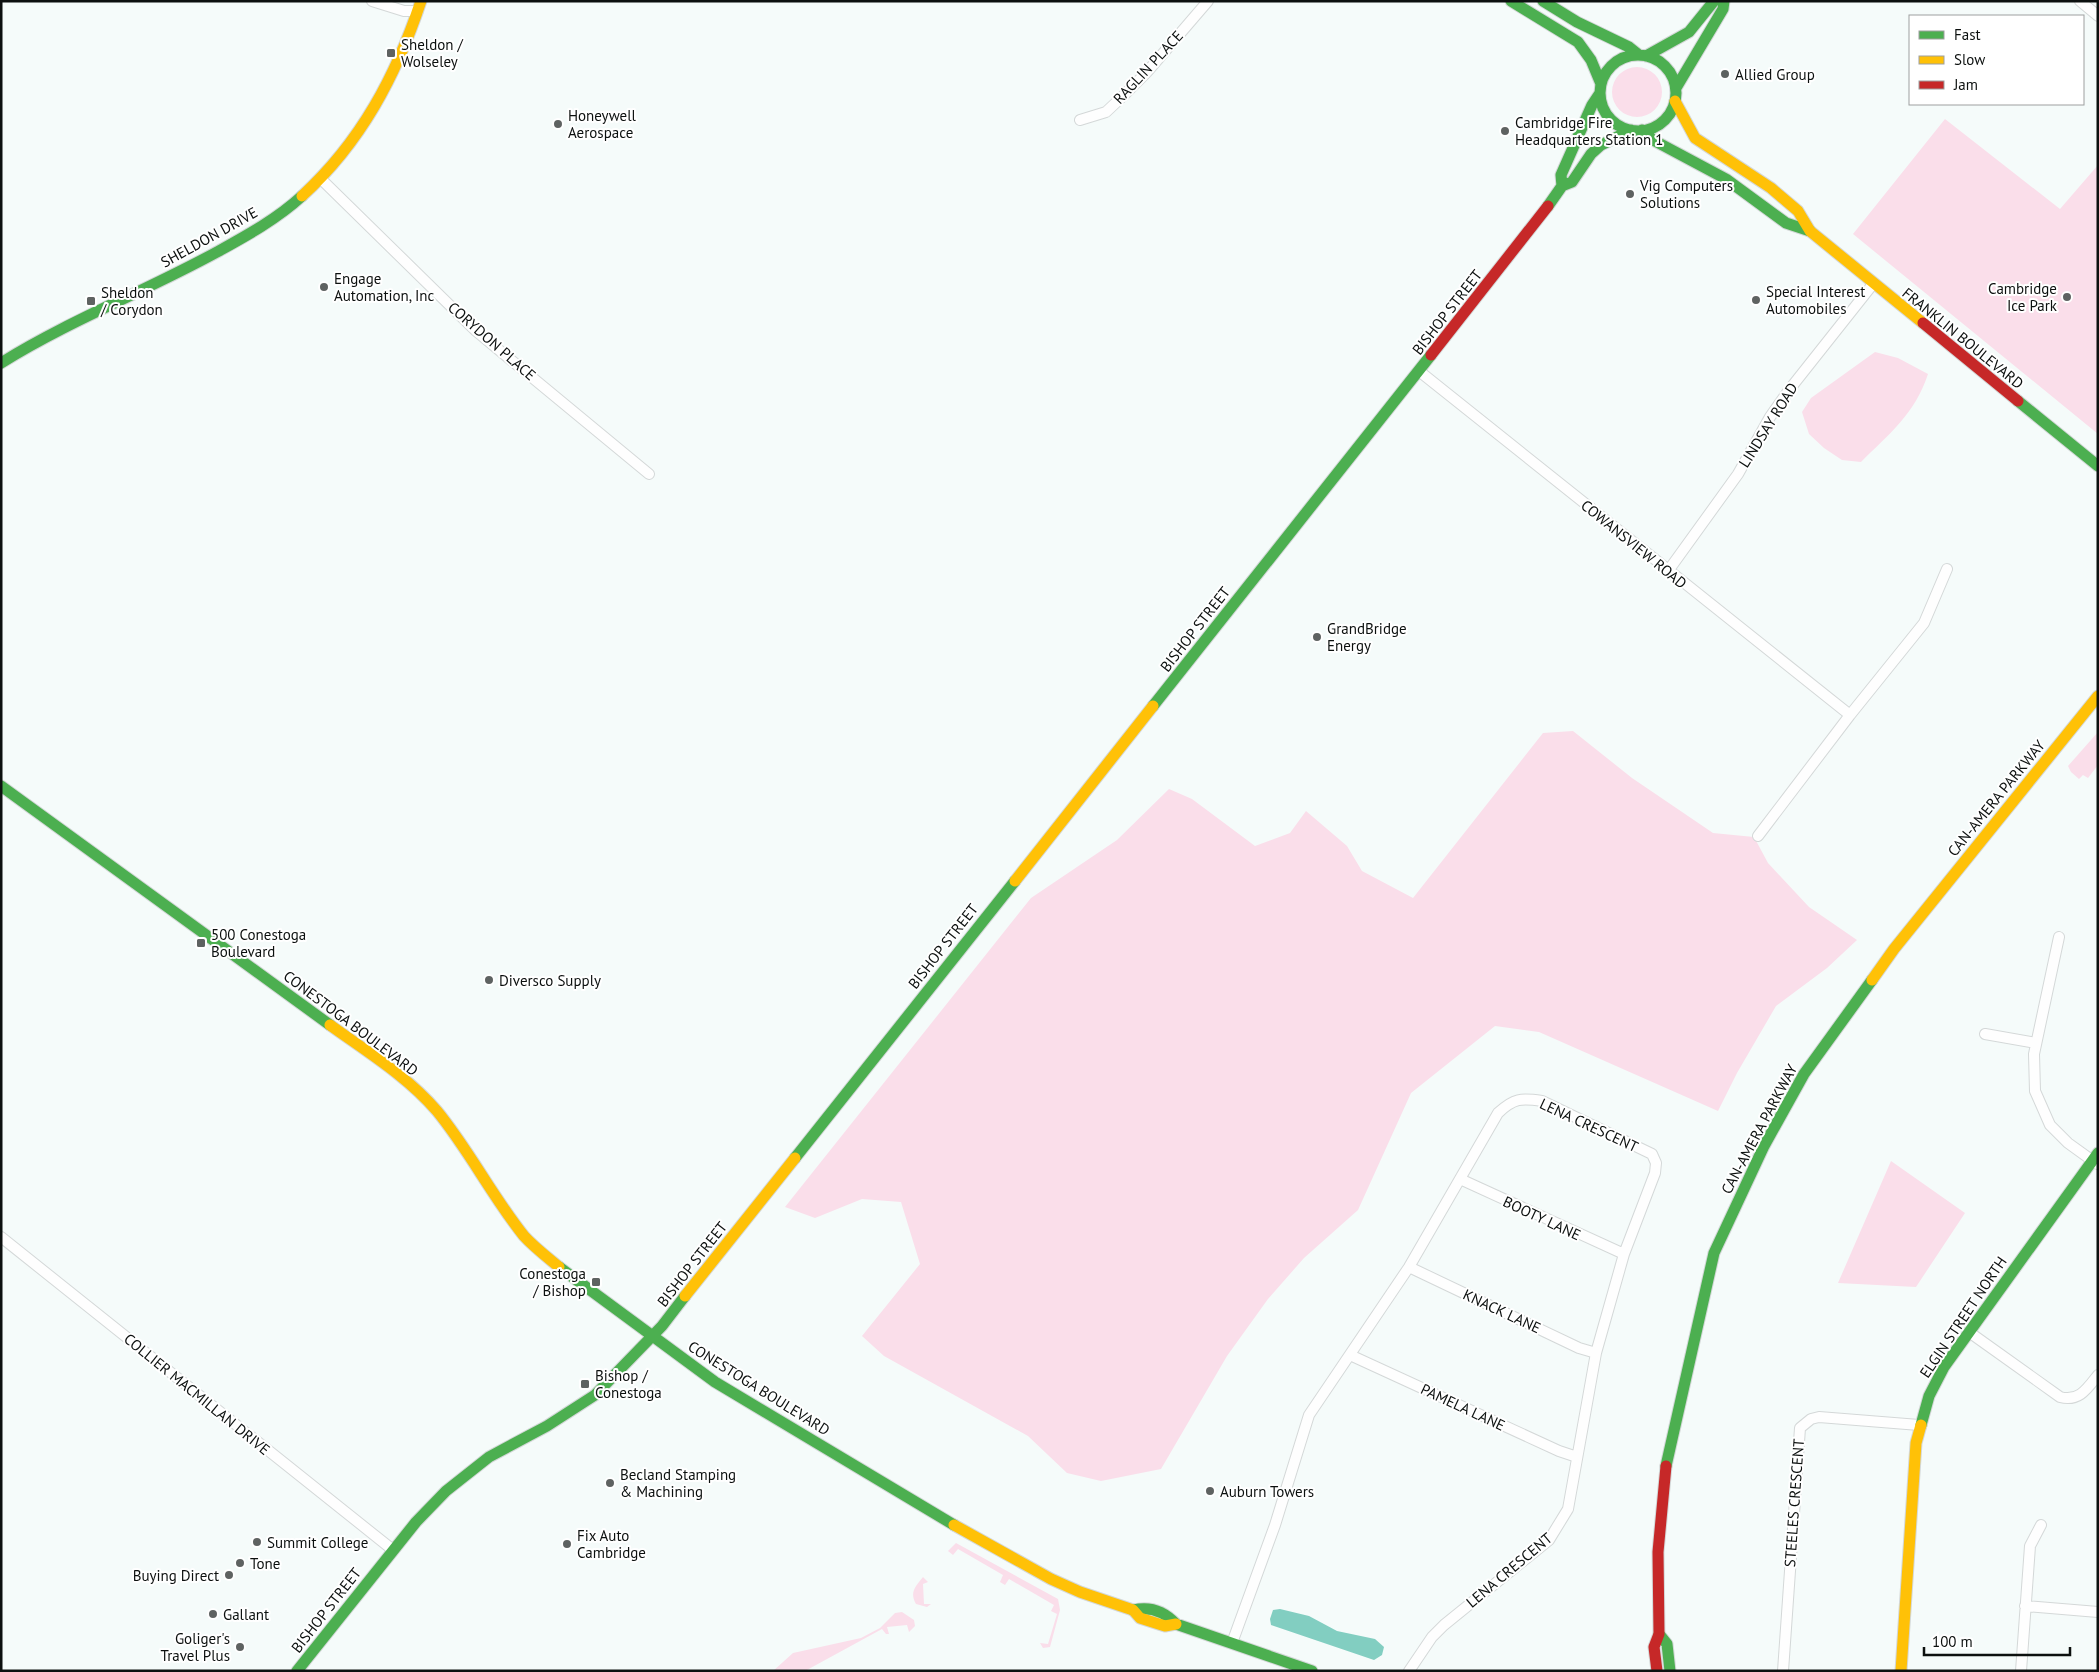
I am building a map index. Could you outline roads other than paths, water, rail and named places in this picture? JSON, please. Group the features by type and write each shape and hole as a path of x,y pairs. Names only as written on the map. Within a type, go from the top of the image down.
{"main road":[{"path":"1511,1 1578,42 1592,60 1601,89 1602,106 1609,117 1619,126 1637,130 1654,127 1664,121 1671,112 1675,101 1676,88 1671,74 1661,62 1577,22 1542,1"},
{"path":"1601,89 1606,72 1615,63 1626,57 1643,55 1689,32 1714,1"},
{"path":"1676,88 1686,75 1696,53 1723,9 1724,1"},
{"name":"SHELDON DRIVE","path":"1,363 237,242 285,210 321,179 356,140 398,69 419,6"},
{"name":"BISHOP STREET","path":"1562,186 1561,175 1601,89"},
{"name":"FRANKLIN BOULEVARD","path":"1675,101 1695,138 1771,188 1798,211 1810,231 2098,466"},
{"name":"BISHOP STREET","path":"297,1671 393,1550 433,1503 489,1457 547,1426 595,1395 652,1336 1528,234 1562,186 1572,182 1598,147 1637,130"},
{"name":"FRANKLIN BOULEVARD","path":"1637,130 1726,179 1786,224 1810,231"},
{"name":"CAN-AMERA PARKWAY","path":"1657,1671 1654,1647 1659,1634 1658,1552 1667,1456 1714,1253 1755,1164 1804,1074 1846,1013 1922,914 2098,696"},
{"name":"CONESTOGA BOULEVARD","path":"1,786 398,1074 435,1109 459,1139 504,1209 526,1238 566,1273 715,1382 956,1526 1051,1579 1080,1592 1133,1610 1140,1618 1165,1626 1176,1624 1312,1671"},
{"name":"ELGIN STREET NORTH","path":"1902,1671 1916,1443 1919,1425 1935,1381 2096,1159"},
{"name":"CAN-AMERA PARKWAY","path":"1659,1634 1667,1644 1670,1671"}],"street":[{"path":"372,1 404,11 419,6"},
{"name":"RAGLIN PLACE","path":"1080,120 1106,112 1147,72 1208,1"},
{"path":"2080,1 2098,16"},
{"name":"CORYDON PLACE","path":"321,179 476,330 648,474"},
{"name":"LINDSAY ROAD","path":"1668,571 1738,474 1770,418 1789,390 1873,284"},
{"name":"COWANSVIEW ROAD","path":"1419,371 1850,715"},
{"path":"1758,836 1850,715 1924,623 1947,569"},
{"path":"2059,937 2036,1043 2033,1070 2035,1091 2043,1114 2058,1134 2096,1159"},
{"path":"1985,1034 2036,1043"},
{"name":"LENA CRESCENT","path":"1232,1643 1275,1525 1309,1415 1409,1267 1498,1113 1506,1106 1522,1098 1542,1101 1655,1158 1655,1173 1624,1254 1596,1353 1568,1509 1549,1540 1444,1625 1432,1637 1409,1671"},
{"name":"BOOTY LANE","path":"1460,1179 1624,1254"},
{"name":"COLLIER MACMILLAN DRIVE","path":"1,1237 393,1550"},
{"name":"KNACK LANE","path":"1409,1267 1579,1348 1596,1353"},
{"path":"1969,1332 2060,1397 2074,1398 2081,1396 2098,1375"},
{"name":"PAMELA LANE","path":"1350,1355 1560,1452 1577,1456"},
{"name":"STEELES CRESCENT","path":"1783,1671 1800,1428 1811,1419 1819,1417 1919,1425"},
{"path":"2021,1671 2030,1546 2041,1525"},
{"path":"2025,1606 2098,1612"}],"place":[{"name":"Sheldon / Wolseley","path":"391,53"},
{"name":"Allied Group","path":"1725,74"},
{"name":"Honeywell Aerospace","path":"558,124"},
{"name":"Cambridge Fire Headquarters Station 1","path":"1505,131"},
{"name":"Vig Computers Solutions","path":"1630,194"},
{"name":"Engage Automation, Inc","path":"324,287"},
{"name":"Cambridge Ice Park","path":"2067,297"},
{"name":"Special Interest Automobiles","path":"1756,300"},
{"name":"Sheldon / Corydon","path":"91,301"},
{"name":"GrandBridge Energy","path":"1317,637"},
{"name":"500 Conestoga Boulevard","path":"201,943"},
{"name":"Diversco Supply","path":"489,980"},
{"name":"Conestoga / Bishop","path":"596,1282"},
{"name":"Bishop / Conestoga","path":"585,1384"},
{"name":"Becland Stamping & Machining","path":"610,1483"},
{"name":"Auburn Towers","path":"1210,1491"},
{"name":"Summit College","path":"257,1542"},
{"name":"Fix Auto Cambridge","path":"567,1544"},
{"name":"Tone","path":"240,1563"},
{"name":"Buying Direct","path":"229,1575"},
{"name":"Gallant","path":"213,1614"},
{"name":"Goliger's Travel Plus","path":"240,1647"}]}
